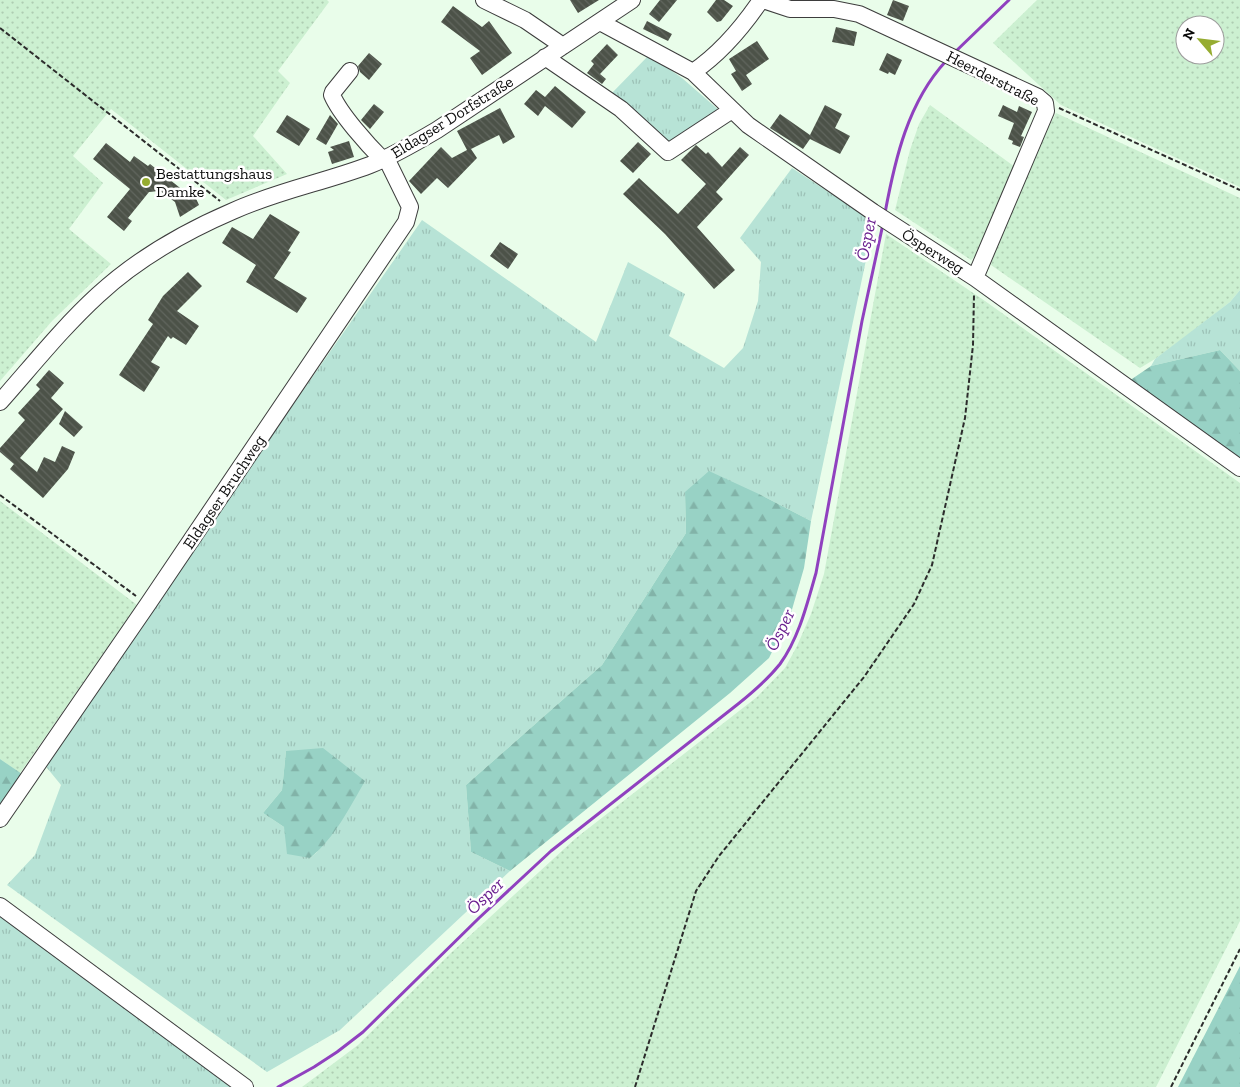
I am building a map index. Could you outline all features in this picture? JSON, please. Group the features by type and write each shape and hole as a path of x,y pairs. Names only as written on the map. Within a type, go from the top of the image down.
{"street":[{"path":"484,0 526,20 562,46"},
{"name":"Eldagser Dorfstraße","path":"0,402 70,323 98,295 121,275 167,244 233,211 268,197 336,177 384,159 437,130 632,0"},
{"path":"693,72 710,60 744,26 762,0"},
{"name":"Heerderstraße","path":"762,0 790,9 836,4 1038,97 1045,103 1046,111 975,278"},
{"name":"Ösperweg","path":"600,22 693,72 748,126 889,223 975,278 1240,468"},
{"path":"545,57 621,109 668,152 732,110"},
{"name":"Eldagser Bruchweg","path":"0,819 406,222 410,207 384,159 354,127 332,95 350,71"},
{"path":"0,906 244,1087"}],"path":[{"path":"0,28 233,211"},
{"path":"1045,103 1065,110 1240,190"},
{"path":"635,1087 696,891 719,856 864,677 914,604 932,565 965,418 973,345 975,278"},
{"path":"0,495 148,604"},
{"path":"1171,1087 1240,949"}],"green space":[{"path":"0,0 327,0 329,2 278,71 290,83 253,136 287,174 226,200 111,109 73,156 103,183 69,229 111,264 52,321 0,381"},
{"path":"1037,0 1240,0 1240,187 1061,105 993,43"},
{"path":"649,55 682,78 721,112 668,148 611,94"},
{"path":"930,105 1015,167 976,255 971,260 895,210 910,150 919,124"},
{"path":"1056,113 1240,198 1240,290 1230,302 1180,341 1140,368 991,265 996,242 1041,141"},
{"path":"792,168 874,222 811,521 761,495 685,492 686,533 602,665 466,785 471,852 510,871 340,1030 267,1072 7,885 35,855 61,785 43,763 422,220 596,342 628,262 685,294 669,336 724,368 743,348 758,301 761,262 740,238","holes":["286,751 338,825 310,858 284,827 263,813 282,790"]},
{"path":"886,234 985,301 1240,483 1240,921 1156,1087 302,1087 358,1045 452,952 576,838 757,697 785,668 811,614 824,574"},
{"path":"1240,290 1240,371 1220,350 1151,366 1155,359 1230,302"},
{"path":"1220,350 1240,371 1240,462 1129,381 1151,366"},
{"path":"709,471 811,521 804,568 791,613 769,658 730,693 510,871 471,852 466,785 602,665 686,533 685,492"},
{"path":"0,501 137,605 20,773 0,759"},
{"path":"323,748 365,781 341,822 319,850 310,858 287,854 284,827 263,813 282,790 286,751"},
{"path":"0,759 25,776 0,811"},
{"path":"0,912 234,1087 0,1087"},
{"path":"1240,966 1240,1087 1178,1087"}],"building":[{"path":"570,0 599,0 578,13"},
{"path":"660,0 677,0 659,22 649,14"},
{"path":"716,0 724,0 733,6 721,21 717,22 707,12"},
{"path":"893,0 909,6 903,21 887,15"},
{"path":"453,6 482,27 489,21 512,53 482,75 470,58 480,51 441,22"},
{"path":"647,21 672,34 668,41 643,29"},
{"path":"836,27 857,32 854,46 832,42"},
{"path":"757,41 769,59 746,75 752,84 742,91 731,74 736,71 729,59"},
{"path":"607,44 618,55 600,74 606,79 602,84 587,73 594,64 591,61"},
{"path":"369,53 382,64 369,80 360,72 358,66"},
{"path":"887,53 902,60 895,75 879,70"},
{"path":"555,86 586,112 572,128 545,106 538,116 524,104 536,90 545,97"},
{"path":"374,104 384,112 370,129 361,120"},
{"path":"825,105 842,114 835,128 850,136 840,154 810,139 803,149 770,128 780,114 810,135"},
{"path":"1003,105 1017,112 1019,106 1032,112 1021,136 1024,137 1020,147 1012,144 1013,141 1008,139 1014,123 998,116"},
{"path":"500,108 515,137 503,144 499,135 471,149 477,158 448,188 437,178 421,194 409,181 441,147 452,158 467,150 457,131"},
{"path":"287,115 310,129 299,146 276,132"},
{"path":"330,115 338,124 326,145 316,139"},
{"path":"349,141 354,157 332,164 328,152 334,150 330,147"},
{"path":"638,142 651,154 633,173 620,161"},
{"path":"106,143 130,162 134,156 148,166 150,164 189,195 192,190 199,205 180,217 175,202 160,191 149,192 128,218 132,221 124,231 107,217 130,189 93,159"},
{"path":"696,145 706,154 708,152 722,167 740,147 749,155 716,192 723,199 697,227 735,270 714,289 665,234 623,194 639,178 678,214 706,184 681,160"},
{"path":"270,214 300,232 288,251 291,252 274,278 307,298 297,313 246,282 256,265 222,243 232,227 253,239"},
{"path":"500,242 518,254 508,269 490,256"},
{"path":"188,272 202,286 177,311 199,326 186,345 168,336 151,362 160,367 144,392 119,375 153,324 148,320 163,296"},
{"path":"49,370 64,383 51,398 63,409 20,458 37,472 44,457 55,462 62,446 75,452 68,469 43,498 10,469 14,464 0,452 0,448 25,420 18,413 40,389 36,385"},
{"path":"65,411 83,427 74,437 59,424"}],"waterway":[{"name":"Ösper","path":"954,53 1009,0"},
{"name":"Ösper","path":"885,213 893,172 905,132 922,94 946,61"},
{"name":"Ösper","path":"278,1087 314,1067 363,1032 479,918 551,851 744,699 780,664 797,632 806,609 816,573 862,321 883,224"}],"place":[{"name":"Bestattungshaus Damke","path":"146,182"}]}
